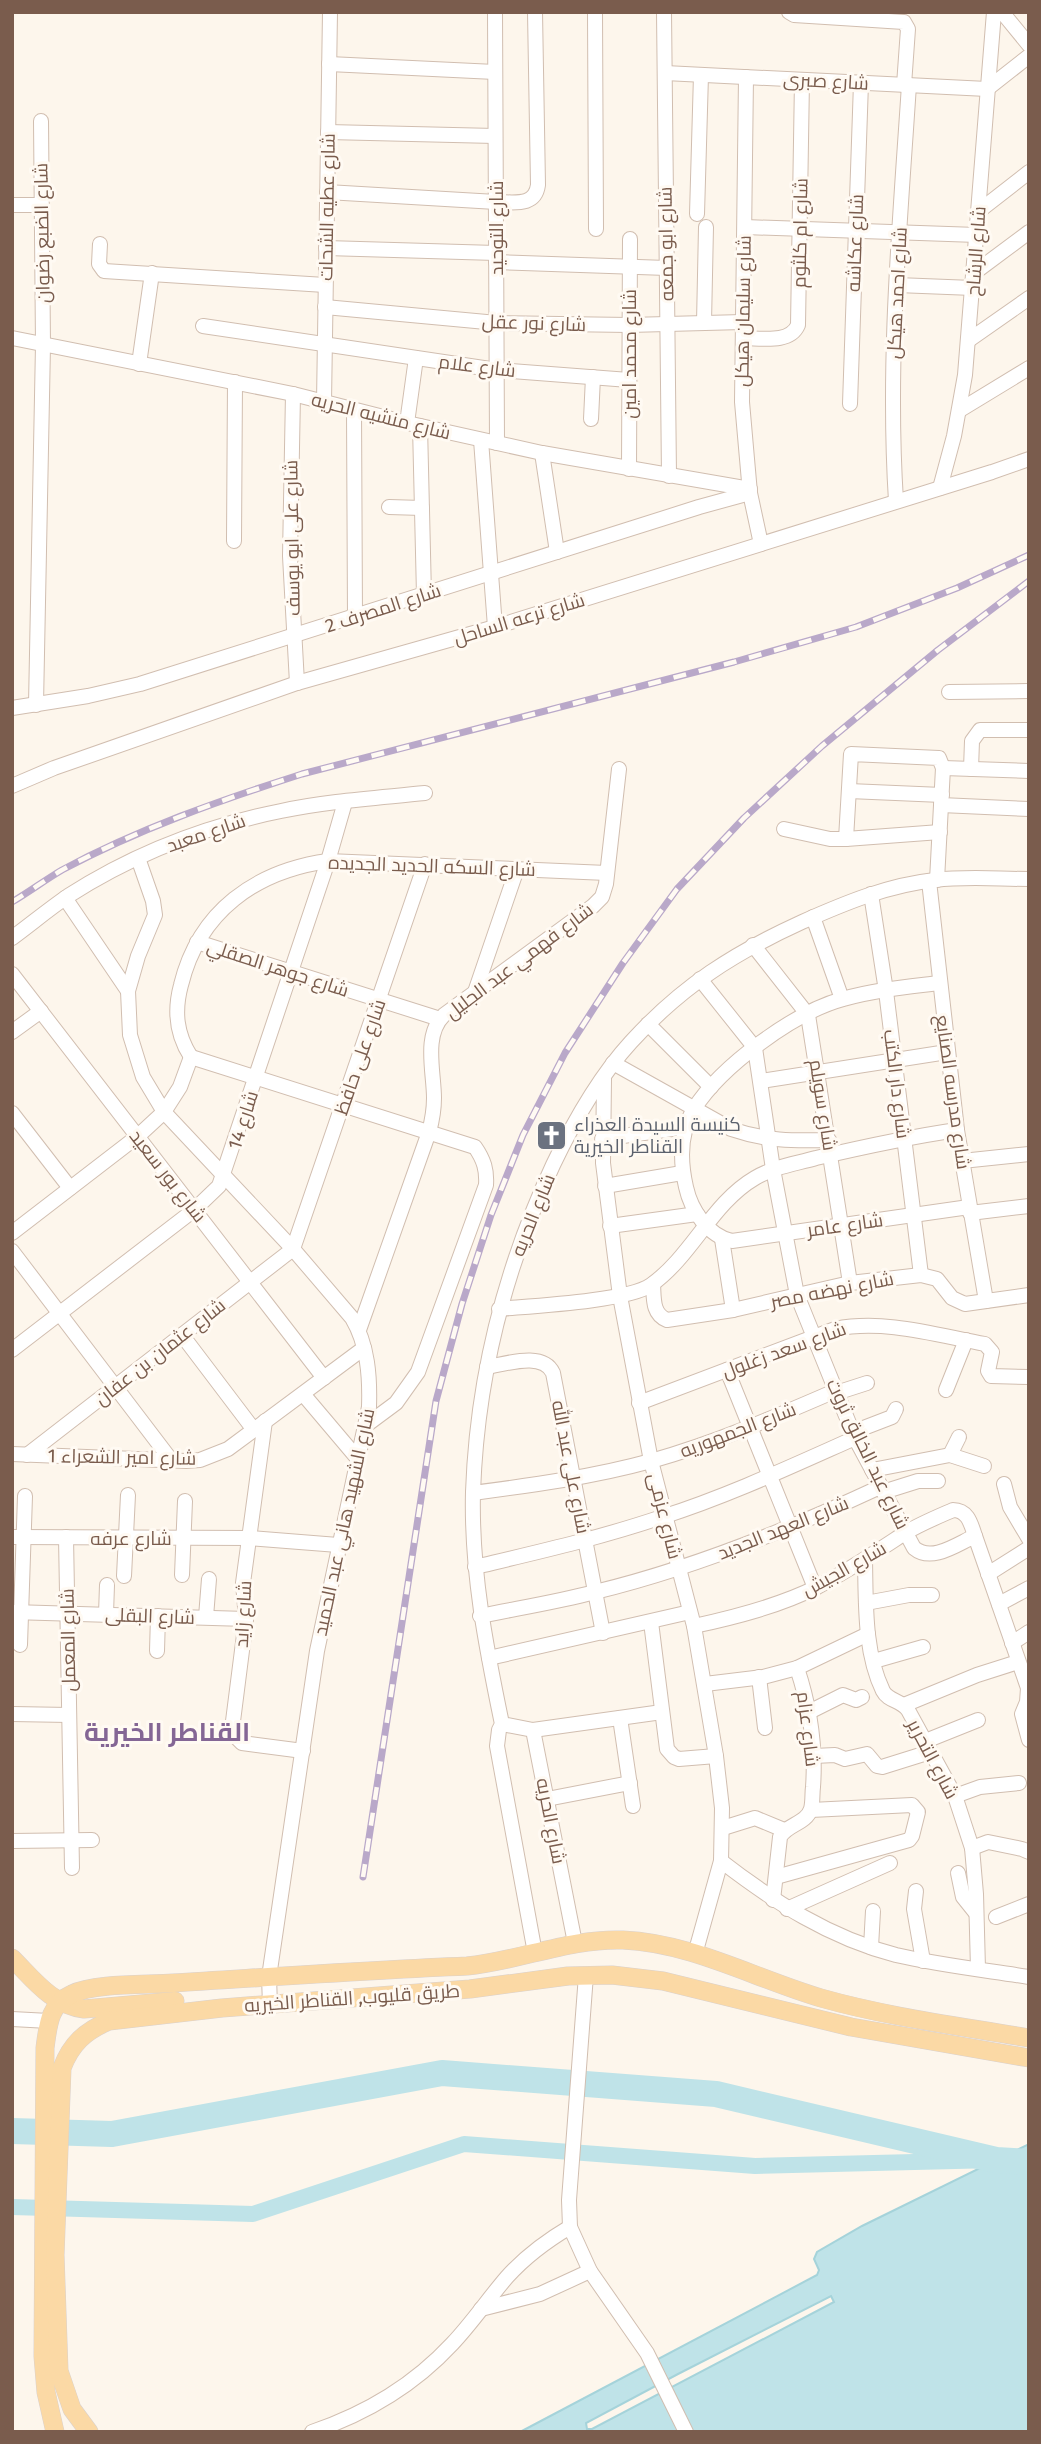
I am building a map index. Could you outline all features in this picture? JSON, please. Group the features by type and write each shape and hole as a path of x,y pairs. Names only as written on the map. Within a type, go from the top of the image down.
{"main road":[{"name":"طريق قليوب, القناطر الخيريه","path":"89,2432 72,2409 59,2371 49,2254 46,2048 49,2021 59,2003 82,1990 467,1966 501,1962 575,1943 600,1940 636,1941 695,1954 839,2003 1029,2038"},
{"path":"13,1960 59,2003 85,2009 201,2000 222,2008"},
{"name":"طريق قليوب, القناطر الخيريه","path":"54,2432 43,2368 62,2068 75,2042 96,2026 109,2021 222,2008 470,1989 586,1975 612,1975 663,1981 825,2022 1029,2058"}],"street":[{"name":"شارع عطيه الشحات","path":"324,402 330,12"},
{"name":"شارع التوحيد","path":"495,12 497,443"},
{"path":"327,192 496,202 532,200 536,195 535,12"},
{"path":"596,12 596,229"},
{"name":"شارع ابو جمعه","path":"664,12 669,476"},
{"name":"شارع احمد هيكل","path":"789,12 794,15 904,22 908,29 892,401 896,501"},
{"name":"شارع الرشاح","path":"940,488 960,410 969,340 994,12"},
{"path":"1002,12 1029,45"},
{"path":"988,89 1029,56"},
{"path":"329,64 495,72"},
{"name":"شارع صبرى","path":"665,73 988,89"},
{"path":"697,214 701,75"},
{"name":"شارع سليمان هيكل","path":"746,77 743,416 750,491 761,544"},
{"name":"شارع ام كلثوم","path":"743,338 786,337 799,325 802,80"},
{"name":"شارع عكاشه","path":"850,404 861,83"},
{"name":"شارع الضبع رضوان","path":"36,705 43,345 41,121"},
{"path":"328,132 495,136"},
{"path":"979,211 1029,172"},
{"path":"12,205 41,205"},
{"path":"704,323 706,227"},
{"path":"744,228 977,235"},
{"path":"897,285 974,280 1029,232"},
{"name":"شارع محمد امين","path":"629,239 629,469"},
{"path":"100,244 99,264 104,271 326,285"},
{"path":"326,248 667,268"},
{"path":"139,364 152,273"},
{"path":"969,340 1029,298"},
{"name":"شارع نور عقل","path":"325,307 496,323 629,325 743,322"},
{"name":"شارع علام","path":"203,326 497,370 629,380"},
{"name":"شارع منشيه الحريه","path":"12,338 293,394 542,453 750,491"},
{"path":"416,358 413,424 422,508 424,595"},
{"path":"960,410 1029,368"},
{"path":"591,419 593,377"},
{"path":"234,541 235,383"},
{"name":"شارع على ابو يوسف","path":"293,394 290,529 298,683"},
{"path":"354,410 355,617"},
{"path":"481,440 495,627"},
{"path":"542,453 557,552"},
{"name":"شارع ترعه الساحل","path":"12,786 105,750 298,683 495,627 1029,459"},
{"name":"شارع المصرف 2","path":"12,708 140,684 750,491"},
{"path":"389,507 422,508"},
{"path":"949,692 1029,691"},
{"path":"971,769 972,741 980,730 1029,730"},
{"path":"846,839 851,754 933,756 943,762 943,768 1029,771"},
{"name":"شارع مدرسه الصنايع","path":"943,768 940,831 933,880 939,983 957,1130 986,1301"},
{"name":"شارع فهمي عبد الجليل","path":"359,1330 429,1132 434,1098 432,1034 440,1019 598,902 605,891 619,769"},
{"path":"849,791 1029,809"},
{"name":"شارع معبد","path":"12,939 65,898 138,858 223,825 283,810 425,793"},
{"name":"شارع 14","path":"12,1350 194,1210 213,1193 224,1178 345,802"},
{"path":"784,829 830,839 940,831"},
{"path":"128,991 138,956 155,915 138,858"},
{"name":"شارع السكه الحديد الجديده","path":"191,1057 179,1032 177,1005 184,973 197,942 224,908 258,882 280,872 328,861 607,873"},
{"name":"شارع على حافظ","path":"293,1249 425,864"},
{"path":"475,992 517,869"},
{"name":"شارع الحريه","path":"535,1953 498,1746 502,1724 480,1616 475,1567 473,1493 480,1405 499,1309 543,1188 580,1113 609,1069 648,1024 700,979 752,945 871,894 933,880 1029,879"},
{"name":"شارع دار الكتب","path":"871,894 886,991 921,1275"},
{"path":"65,898 128,991"},
{"path":"813,917 842,999"},
{"name":"شارع جوهر الصقلي","path":"197,942 440,1019"},
{"name":"شارع سويلم","path":"752,945 808,1014 850,1283"},
{"name":"شارع بور سعيد","path":"12,974 324,1378"},
{"path":"700,979 755,1048"},
{"path":"733,1310 722,1239 702,1220 688,1194 682,1173 686,1127 694,1110 711,1087 732,1066 808,1014 842,999 939,983"},
{"name":"شارع الشهيد هاني عبد الحميد","path":"128,991 130,1035 135,1056 153,1096 164,1112 293,1249 352,1318 365,1348 369,1388 365,1426 317,1651 269,1977 270,2005"},
{"path":"12,1032 41,1011"},
{"path":"648,1024 711,1087"},
{"name":"شارع عبد الخالق ثروت","path":"755,1048 768,1140 797,1295 854,1435 914,1548 928,1555 935,1554 975,1536"},
{"path":"761,1081 947,1052"},
{"path":"12,1233 138,1136 164,1112 177,1094 191,1057 475,1147 485,1165 486,1185 418,1372 396,1404 365,1426"},
{"path":"609,1069 731,1129 768,1140 830,1147 957,1130"},
{"name":"شارع عزمى","path":"609,1069 602,1139 605,1186 620,1296 651,1461 692,1619 705,1684 723,1828 721,1861 695,1954"},
{"path":"12,1113 70,1188"},
{"path":"602,1139 686,1127"},
{"path":"499,1309 620,1296 643,1290 653,1284 702,1220 738,1189 773,1169 830,1147"},
{"path":"962,1161 1029,1154"},
{"path":"605,1186 682,1173"},
{"name":"شارع عامر","path":"722,1239 732,1241 914,1215 1029,1206"},
{"path":"610,1226 702,1220"},
{"name":"شارع عثمان بن عفان","path":"20,1455 115,1387 293,1249"},
{"path":"12,1251 171,1460"},
{"name":"شارع نهضه مصر","path":"653,1284 657,1314 667,1320 733,1310 850,1283 921,1275 937,1279 958,1302 965,1304 1029,1296"},
{"name":"شارع سعد زغلول","path":"639,1404 814,1337 845,1327 877,1324 985,1344 992,1352 988,1371 991,1376 1029,1377"},
{"path":"182,1335 260,1426"},
{"path":"946,1390 966,1340"},
{"name":"شارع امير الشعراء 1","path":"20,1455 171,1460 200,1460 214,1456 228,1449 365,1348"},
{"name":"شارع على عبد الله","path":"487,1367 539,1360 550,1366 603,1633"},
{"path":"727,1370 815,1588"},
{"name":"شارع الجمهوريه","path":"473,1493 573,1479 651,1461 750,1429 836,1392 867,1382"},
{"path":"303,1394 358,1459"},
{"path":"475,1567 586,1541 665,1517 769,1477 892,1417 897,1409"},
{"name":"شارع زايد","path":"260,1426 243,1583 246,1619 232,1723 233,1734 247,1744 303,1751"},
{"path":"950,1455 959,1437"},
{"path":"872,1470 950,1455 984,1466"},
{"name":"شارع العهد الجديد","path":"480,1616 595,1592 678,1568 790,1528 881,1489 918,1481 938,1480"},
{"path":"1004,1484 1010,1507 1029,1539"},
{"path":"124,1576 128,1495"},
{"path":"20,1645 17,1612 18,1537 25,1496"},
{"path":"182,1575 186,1501"},
{"name":"شارع الجيش","path":"489,1658 651,1622 735,1617 776,1604 815,1588 864,1561 905,1533 953,1510 967,1515 975,1536"},
{"path":"975,1536 1019,1653 1028,1688 1027,1702 1022,1714 1029,1740"},
{"name":"شارع عرفه","path":"18,1537 249,1538 338,1545"},
{"name":"شارع المعمل","path":"66,1537 72,1868"},
{"path":"988,1574 1029,1548"},
{"name":"شارع التحرير","path":"864,1561 868,1634 884,1693 904,1705 955,1796 972,1848 978,1969"},
{"path":"206,1617 209,1579"},
{"path":"106,1614 107,1585"},
{"path":"999,1604 1029,1588"},
{"path":"866,1603 909,1595 932,1595"},
{"name":"شارع البقلى","path":"17,1612 246,1619"},
{"path":"157,1651 158,1616"},
{"path":"651,1622 667,1749 674,1757 684,1759 716,1756"},
{"path":"904,1705 977,1675 1019,1653 1029,1632"},
{"path":"705,1684 759,1677 797,1668 868,1634"},
{"path":"874,1661 923,1647"},
{"name":"شارع عزام","path":"797,1668 809,1712 814,1756 811,1810"},
{"path":"759,1677 765,1728"},
{"path":"809,1712 843,1695 856,1700 862,1696"},
{"path":"502,1724 533,1730 662,1712"},
{"path":"12,1714 69,1714"},
{"path":"620,1718 633,1806"},
{"path":"814,1756 835,1755 845,1759 867,1754 881,1767 978,1720"},
{"name":"شارع الحريه","path":"533,1730 575,1943"},
{"path":"547,1799 630,1783"},
{"path":"955,1796 980,1787 1018,1783"},
{"path":"773,1900 780,1837 784,1830 803,1820 811,1810 912,1805 918,1812 909,1840 776,1877"},
{"path":"723,1828 755,1818 784,1830"},
{"path":"12,1841 92,1840"},
{"path":"972,1848 993,1842 1029,1852"},
{"path":"721,1861 787,1909 871,1947 923,1961 1029,1977"},
{"path":"787,1909 890,1863"},
{"path":"958,1873 963,1898 975,1912"},
{"path":"916,1891 914,1909 923,1961"},
{"path":"996,1917 1029,1904"},
{"path":"871,1947 873,1910"},
{"path":"586,1975 569,2200 570,2227 590,2271 646,2353 686,2432"},
{"path":"12,2020 49,2021"},
{"path":"312,2432 340,2423 381,2402 418,2376 452,2345 509,2275 552,2237 570,2227"},
{"path":"481,2309 540,2294 590,2271"}],"water":[{"path":"1029,2144 1029,2432 520,2432 817,2275 819,2270 814,2259 817,2252 862,2226","holes":["831,2296 834,2302 592,2429 587,2429 586,2423 678,2374"]}],"waterway":[{"path":"12,2131 112,2134 442,2073 716,2094 996,2160 1029,2162"},
{"path":"12,2207 253,2214 464,2144 755,2166 996,2160"}],"railway":[{"path":"12,902 91,855 150,828 241,794 302,774 734,662 856,627 957,588 1029,555"},
{"path":"363,1877 436,1401 462,1304 491,1215 523,1135 565,1053 623,963 677,889 744,818 822,746 938,650 1029,581"}],"place":[{"name":"كنيسة السيدة العذراء القناطر الخيرية","path":"551,1135"}],"district":[{"name":"القناطر الخيرية","path":"167,1732"}]}
